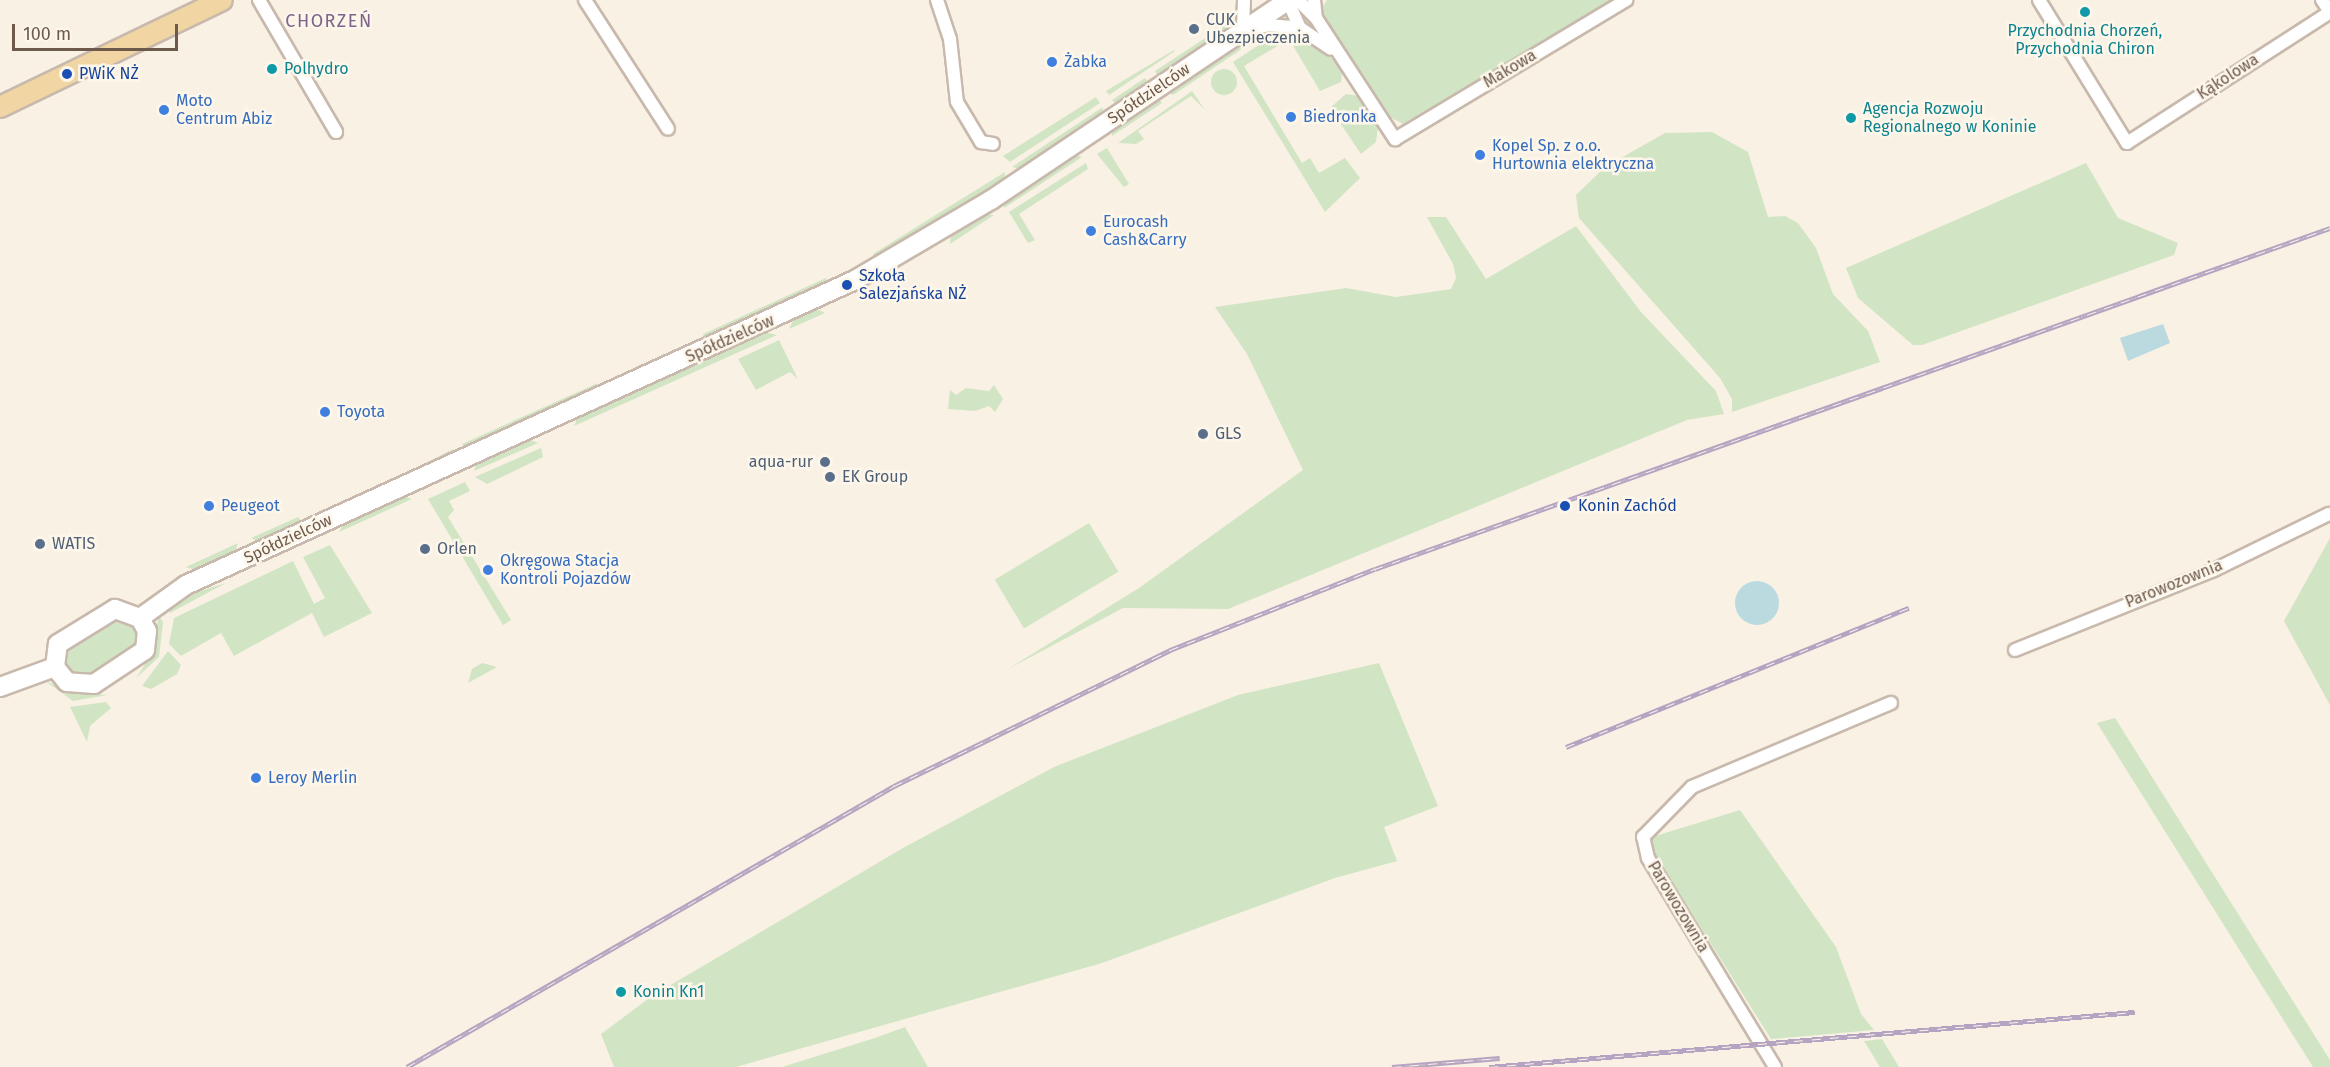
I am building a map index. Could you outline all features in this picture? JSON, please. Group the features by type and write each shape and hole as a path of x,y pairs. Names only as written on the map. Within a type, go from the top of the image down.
{"main road":[{"path":"0,107 222,0"}],"street":[{"path":"260,0 336,132"},
{"path":"585,0 668,129"},
{"path":"937,0 950,39 957,102 981,142 993,144"},
{"path":"1244,0 1243,31 1268,25 1300,28 1325,42 1347,68"},
{"path":"1314,0 1316,18 1347,68"},
{"name":"Makowa","path":"1347,68 1395,139 1626,0"},
{"name":"Kąkolowa","path":"2039,0 2127,143 2330,12"},
{"path":"2322,0 2330,12"},
{"path":"1287,1 1300,28"},
{"path":"1287,1 1316,18"},
{"name":"Spółdzielców","path":"140,618 187,585 855,280 991,200 1287,1"},
{"name":"Parowozownia","path":"2015,650 2214,570 2330,514"},
{"path":"115,609 140,618 148,637 141,656 94,684 68,682 55,667 55,649 66,635 115,609"},
{"path":"0,687 55,667"},
{"name":"Parowozownia","path":"1774,1067 1648,858 1643,837 1692,787 1891,702"}],"green space":[{"path":"1327,0 1613,0 1403,124 1386,115 1324,21 1319,12"},
{"path":"1242,14 1237,25 1158,78 1155,71"},
{"path":"1273,28 1173,95 1167,91 1253,34"},
{"path":"1291,30 1322,46 1342,72 1341,82 1320,91 1289,39 1244,66 1302,163 1310,158 1319,173 1345,158 1360,178 1325,212 1233,62 1280,31"},
{"path":"1174,50 1109,95 1106,91"},
{"path":"1224,69 1233,73 1237,82 1233,91 1224,95 1215,91 1211,82 1215,73"},
{"path":"1145,78 1149,84 1115,103 1112,100"},
{"path":"1192,91 1205,110 1191,96 1138,131 1144,139 1136,144 1118,143"},
{"path":"1346,94 1359,96 1378,127 1376,142 1361,154 1330,108"},
{"path":"1096,97 1100,103 1010,162 1003,156"},
{"path":"1158,97 1162,103 1112,136 1112,129"},
{"path":"1103,107 1102,116 1022,169 1012,167"},
{"path":"1712,132 1748,152 1768,217 1785,216 1798,223 1816,248 1833,294 1868,331 1880,362 1732,412 1732,399 1720,378 1579,218 1576,195 1605,167 1665,133"},
{"path":"1107,148 1129,184 1124,187 1097,154"},
{"path":"1074,154 1082,157 1004,208 1004,202"},
{"path":"1086,163 1088,169 1019,214 1035,240 1028,243 1009,212"},
{"path":"2086,163 2118,218 2178,243 2174,255 1922,345 1913,345 1858,298 1846,268"},
{"path":"1005,172 1004,182 875,260 873,254"},
{"path":"984,214 994,215 950,244 951,234"},
{"path":"1427,217 1446,217 1486,279 1576,226 1641,312 1716,391 1724,414 1687,420 1228,609 1123,608 1008,669 1139,588 1303,470 1247,354 1215,307 1346,288 1396,297 1451,289 1456,278 1453,264"},
{"path":"826,278 829,284 705,339 703,334"},
{"path":"817,309 825,313 789,329 794,319"},
{"path":"764,332 777,335 574,426 578,416"},
{"path":"779,340 798,379 790,372 756,390 738,359"},
{"path":"598,383 597,390 466,450 462,444"},
{"path":"994,385 1003,399 995,412 989,406 975,411 948,409 950,390 956,395 966,388 989,391"},
{"path":"528,439 538,443 474,471 477,463"},
{"path":"541,448 543,457 487,484 475,477"},
{"path":"453,449 456,455 391,488 388,482"},
{"path":"465,482 470,491 449,501 454,510 448,517 511,620 503,625 428,499"},
{"path":"403,496 412,499 339,532 344,523"},
{"path":"298,517 302,522 260,542 251,538"},
{"path":"1089,523 1118,572 1024,629 995,580"},
{"path":"2330,538 2330,705 2284,621"},
{"path":"238,543 235,552 195,570 186,567"},
{"path":"330,545 372,613 324,637 312,613 234,656 221,633 181,656 169,644 174,618 293,561 314,604 325,598 303,557"},
{"path":"226,583 170,613 165,608 181,597"},
{"path":"159,616 163,622 159,657 136,678 150,657"},
{"path":"116,618 136,629 135,647 87,677 74,676 64,665 69,645"},
{"path":"168,651 181,665 177,674 151,689 142,686"},
{"path":"482,663 497,667 468,683 472,669"},
{"path":"1379,663 1438,806 1384,827 1397,861 1335,878 1102,963 736,1067 614,1067 601,1034 652,996 903,848 1054,767 1238,695"},
{"path":"44,680 71,693 107,695 73,701"},
{"path":"106,702 111,708 90,726 87,742 70,707"},
{"path":"2115,718 2330,1060 2330,1067 2313,1067 2097,723"},
{"path":"1740,810 1836,947 1861,1014 1874,1030 1771,1039 1652,850 1652,837"},
{"path":"905,1027 928,1067 782,1067 875,1038"},
{"path":"1882,1039 1899,1067 1880,1067 1864,1041"}],"water":[{"path":"2163,324 2170,343 2128,361 2120,338"},
{"path":"1757,581 1773,587 1779,603 1773,619 1757,625 1741,619 1735,603 1741,587"}],"railway":[{"path":"407,1067 894,786 1170,650 1375,569 2330,228"},
{"path":"1566,747 1909,608"},
{"path":"1489,1067 2135,1012"},
{"path":"1392,1067 1500,1058"}],"place":[{"name":"Przychodnia Chorzeń, Przychodnia Chiron","path":"2085,12"},
{"name":"CUK Ubezpieczenia","path":"1194,29"},
{"name":"Żabka","path":"1052,62"},
{"name":"Polhydro","path":"272,69"},
{"name":"PWiK NŻ","path":"67,74"},
{"name":"Moto Centrum Abiz","path":"164,110"},
{"name":"Biedronka","path":"1291,117"},
{"name":"Agencja Rozwoju Regionalnego w Koninie","path":"1851,118"},
{"name":"Kopel Sp. z o.o. Hurtownia elektryczna","path":"1480,155"},
{"name":"Eurocash Cash&Carry","path":"1091,231"},
{"name":"Szkoła Salezjańska NŻ","path":"847,285"},
{"name":"Toyota","path":"325,412"},
{"name":"GLS","path":"1203,434"},
{"name":"aqua-rur","path":"825,462"},
{"name":"EK Group","path":"830,477"},
{"name":"Peugeot","path":"209,506"},
{"name":"Konin Zachód","path":"1565,506"},
{"name":"WATIS","path":"40,544"},
{"name":"Orlen","path":"425,549"},
{"name":"Okręgowa Stacja Kontroli Pojazdów","path":"488,570"},
{"name":"Leroy Merlin","path":"256,778"},
{"name":"Konin Kn1","path":"621,992"}],"district":[{"name":"CHORZEŃ","path":"329,21"}]}
